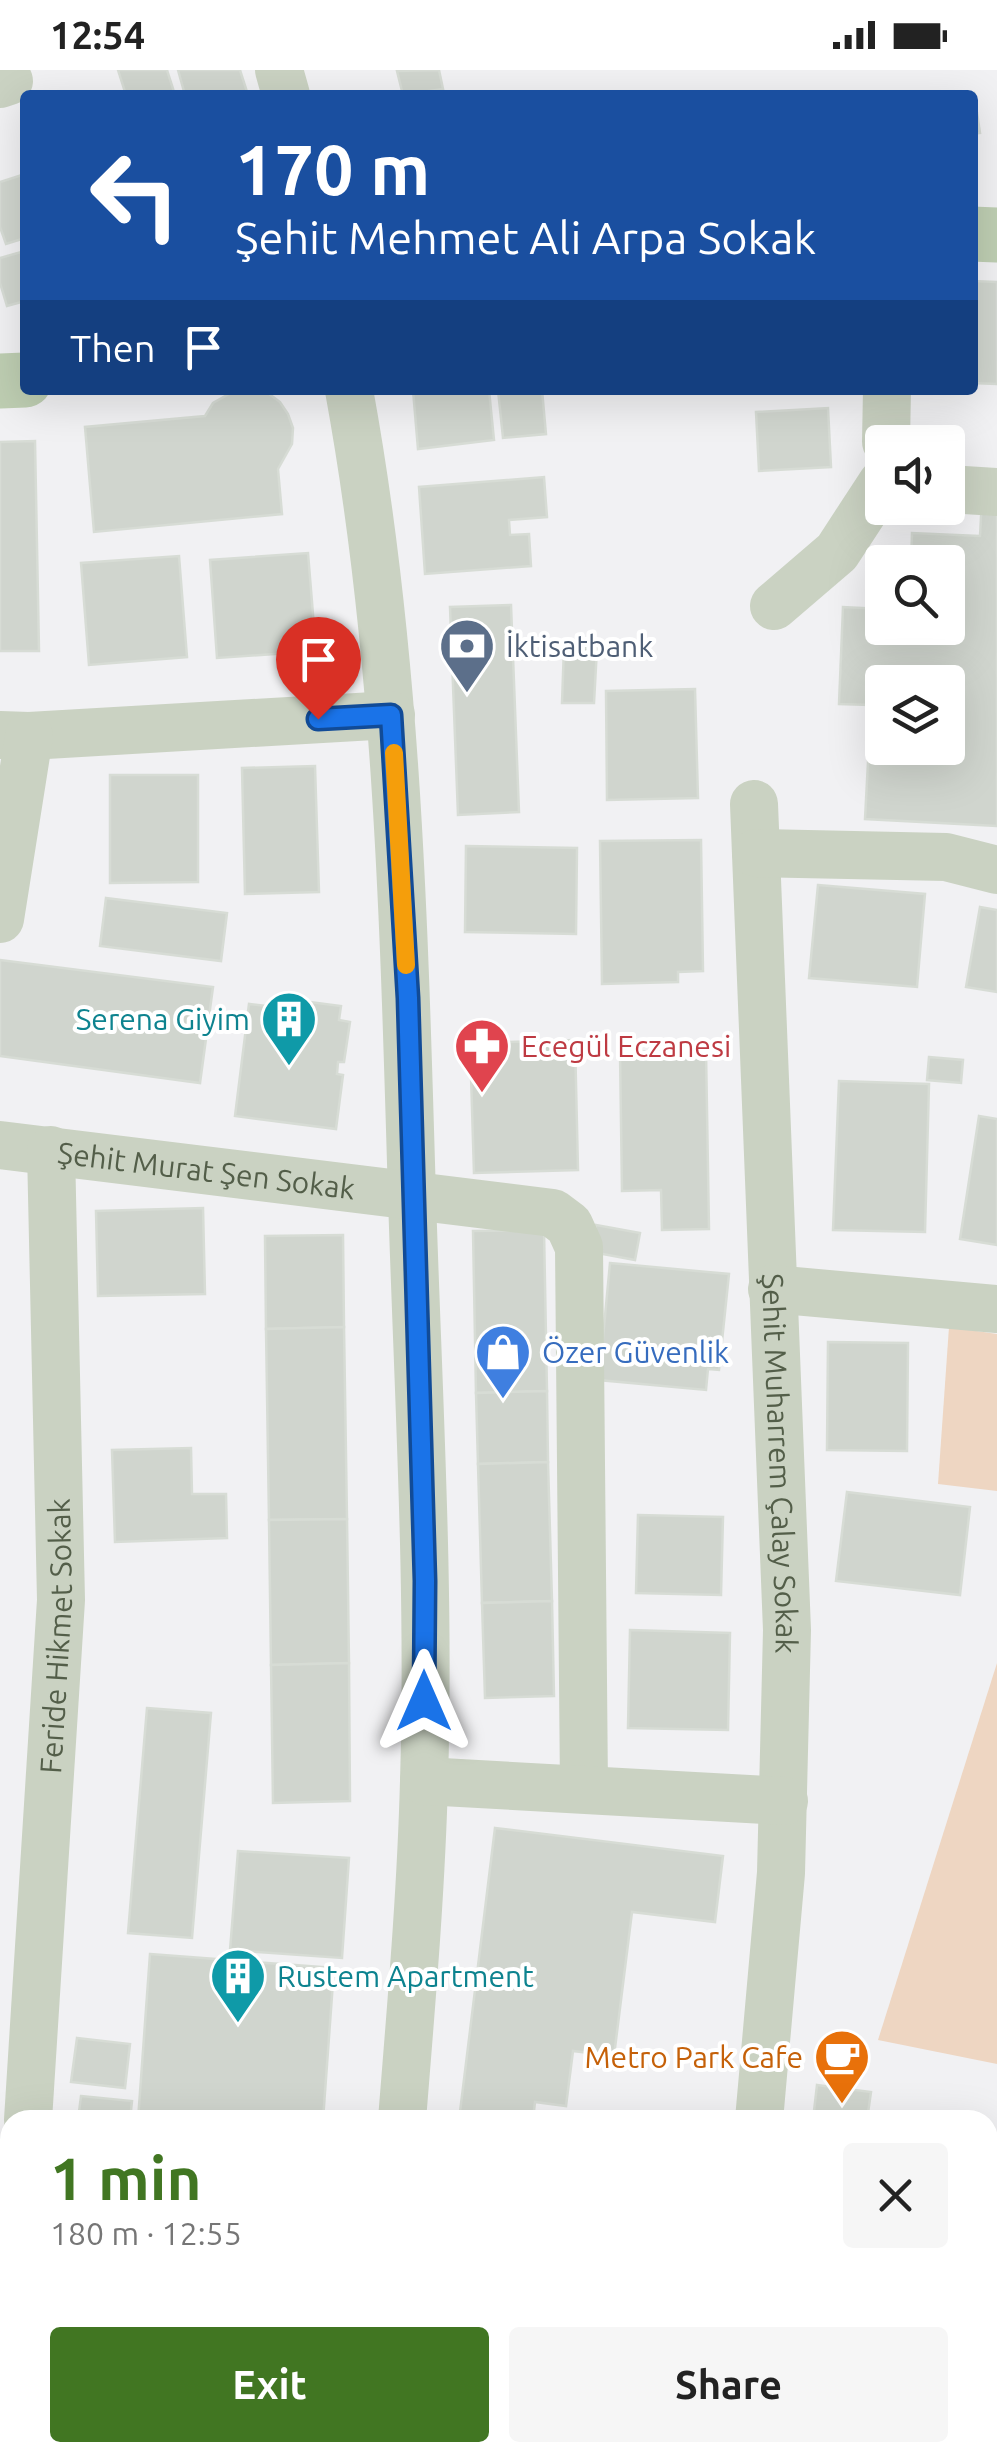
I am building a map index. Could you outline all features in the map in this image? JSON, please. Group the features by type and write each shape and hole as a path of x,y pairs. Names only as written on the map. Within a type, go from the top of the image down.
{"street":[{"path":"350,395 366,485 391,715 408,998 425,1581 424,1781 403,2110"},
{"path":"886,425 887,395"},
{"path":"965,491 997,492"},
{"path":"774,606 837,552 865,510"},
{"path":"0,919 15,736 391,715"},
{"name":"Şehit Muharrem Çalay Sokak","path":"754,804 787,1630 784,1801 760,2110"},
{"path":"756,853 946,857 997,870"},
{"name":"Şehit Murat Şen Sokak","path":"0,1146 552,1213 569,1225 580,1247 584,1789"},
{"name":"Feride Hikmet Sokak","path":"20,2102 61,1600 51,1150"},
{"path":"772,1289 997,1308"},
{"path":"424,1781 784,1801"}],"shaded area":[{"path":"949,1327 997,1334 997,1491 938,1484"},
{"path":"997,1663 997,2064 878,2040"}],"building":[{"path":"118,70 167,70 173,90 124,90"},
{"path":"178,70 240,70 246,90 184,90"},
{"path":"439,70 443,89 402,90 397,71"},
{"path":"20,176 20,240 6,244 0,227 0,182"},
{"path":"20,252 20,302 7,306 0,283 0,258"},
{"path":"978,281 997,282 997,384 978,383"},
{"path":"227,395 271,395 288,414 293,428 292,444 278,469 282,514 94,532 85,427 205,416 213,403"},
{"path":"413,395 490,395 494,440 418,449"},
{"path":"499,395 542,395 546,434 503,438"},
{"path":"828,408 831,467 759,471 756,412"},
{"path":"35,441 39,651 0,651 0,442"},
{"path":"544,477 547,517 509,520 510,535 529,534 531,566 425,574 419,487"},
{"path":"982,498 997,499 997,826 865,819 868,765 965,765 965,665 865,665 865,705 839,704 843,607 865,608 865,645 965,645 965,545 912,545 912,533 980,536"},
{"path":"308,553 316,651 217,658 210,560"},
{"path":"179,556 187,657 89,665 81,563"},
{"path":"511,605 519,812 458,815 450,607"},
{"path":"564,647 597,648 594,703 562,703"},
{"path":"695,689 698,798 607,800 606,691"},
{"path":"315,766 319,892 245,894 242,768"},
{"path":"110,775 198,775 198,882 110,883"},
{"path":"701,840 703,971 678,972 678,982 602,984 600,841"},
{"path":"466,846 577,848 576,934 465,932"},
{"path":"818,885 925,894 917,987 809,978"},
{"path":"106,898 227,913 221,961 100,946"},
{"path":"980,907 997,910 997,992 966,987"},
{"path":"0,960 213,987 200,1083 0,1056"},
{"name":"Serena Giyim","path":"302,1001 341,1006 339,1020 350,1022 344,1062 338,1062 337,1074 343,1075 336,1129 235,1116 249,1004 300,1010"},
{"path":"575,1040 578,1170 474,1173 470,1043"},
{"path":"706,1051 709,1229 662,1230 661,1190 622,1191 620,1052"},
{"path":"929,1057 963,1060 961,1083 927,1080"},
{"path":"839,1081 929,1084 925,1232 833,1230"},
{"path":"979,1116 997,1119 997,1245 960,1239"},
{"path":"203,1208 205,1294 98,1296 96,1211"},
{"path":"596,1225 640,1233 635,1260 592,1252"},
{"path":"544,1230 547,1391 476,1393 473,1231"},
{"path":"343,1235 344,1327 266,1329 265,1236"},
{"path":"610,1263 729,1274 719,1370 708,1369 706,1390 599,1380"},
{"path":"344,1327 347,1519 269,1520 266,1329"},
{"path":"828,1342 908,1343 907,1451 827,1450"},
{"path":"547,1391 548,1462 478,1464 476,1393"},
{"path":"191,1448 192,1494 226,1494 227,1538 115,1542 112,1450"},
{"path":"548,1462 552,1601 482,1603 478,1464"},
{"path":"847,1492 970,1507 960,1595 836,1581"},
{"path":"638,1515 723,1517 721,1595 636,1593"},
{"path":"347,1519 349,1663 271,1665 269,1520"},
{"path":"552,1601 554,1696 485,1698 482,1603"},
{"path":"630,1630 730,1633 728,1730 628,1728"},
{"path":"349,1663 350,1801 273,1803 271,1665"},
{"path":"147,1708 211,1713 192,1938 128,1933"},
{"path":"495,1828 723,1856 715,1922 632,1912 614,2056 573,2051 566,2106 535,2102 534,2110 460,2110"},
{"path":"238,1851 349,1858 342,1958 230,1950"},
{"name":"Rustem Apartment","path":"150,1954 334,1968 324,2110 139,2110"},
{"path":"77,2038 130,2044 125,2088 71,2082"},
{"name":"Metro Park Cafe","path":"817,2085 871,2092 868,2110 814,2110"},
{"path":"81,2096 132,2101 131,2110 79,2110"}],"slow traffic":[{"path":"394,753 406,965"}],"place":[{"name":"İktisatbank","path":"467,695"},
{"name":"Serena Giyim","path":"289,1068"},
{"name":"Ecegül Eczanesi","path":"482,1095"},
{"name":"Özer Güvenlik","path":"503,1401"},
{"name":"Rustem Apartment","path":"238,2025"},
{"name":"Metro Park Cafe","path":"842,2106"}],"route":[{"path":"318,719 391,715 408,998 425,1581 424,1701"}]}
